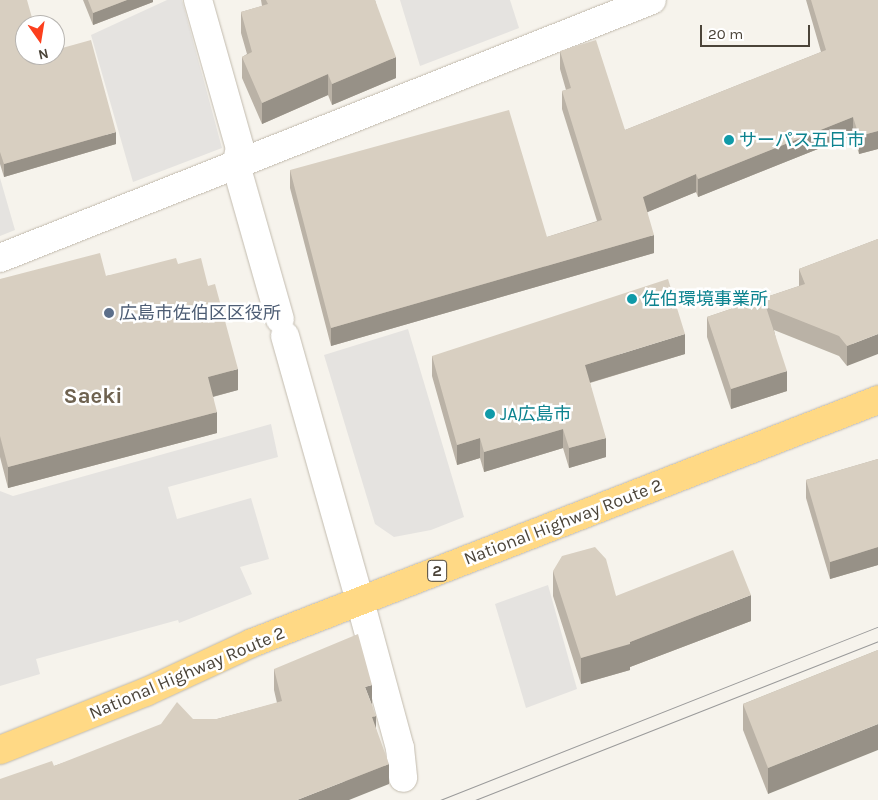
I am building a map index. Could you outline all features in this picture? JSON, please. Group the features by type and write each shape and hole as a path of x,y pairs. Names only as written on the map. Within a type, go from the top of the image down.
{"highway":[{"name":"National Highway Route 2","path":"0,750 360,601 878,400"}],"street":[{"path":"198,0 240,148 236,165 360,601 400,748 403,778"},
{"path":"0,258 652,0"}],"shaded area":[{"path":"167,0 182,0 222,148 133,182 91,35"},
{"path":"400,0 510,0 519,28 420,66"},
{"path":"0,178 15,230 0,236"},
{"path":"408,329 464,517 431,530 394,537 375,524 324,355"},
{"path":"271,424 278,457 168,487 177,519 251,498 269,559 240,567 252,594 179,623 178,620 36,659 40,674 0,686 0,491 13,496"},
{"path":"548,585 577,689 526,708 495,604"}],"building":[{"path":"0,0 27,0 31,15 15,15 15,65 65,65 65,47 91,40 116,132 4,164 0,152"},
{"path":"88,0 127,0 93,13"},
{"path":"266,0 375,0 396,57 332,84 328,74 262,103 242,57 252,52 241,12 268,4"},
{"path":"811,0 878,0 878,131 859,136 853,117 698,179 696,174 643,197 654,235 331,328 290,170 509,110 547,237 602,220 562,91 571,88 560,51 596,40 625,130 826,50"},
{"path":"878,239 878,334 847,346 839,336 766,307 787,371 731,389 707,317 805,284 799,269"},
{"path":"100,253 106,276 176,258 178,264 201,258 208,286 215,284 238,369 208,377 217,412 8,467 0,436 0,279"},
{"path":"668,279 685,334 585,365 606,438 569,448 563,429 484,452 480,438 457,445 432,356"},
{"path":"878,459 878,547 830,562 806,480"},
{"path":"595,547 606,559 616,596 733,550 751,595 630,642 630,644 581,658 553,571 562,556"},
{"path":"358,634 372,685 365,687 376,716 372,717 389,764 297,800 0,800 0,779 52,761 54,766 161,724 177,702 193,719 217,719 282,701 274,669"},
{"path":"878,650 878,724 768,768 743,704"}],"tram line":[{"path":"440,800 878,627"},
{"path":"475,800 878,641"}],"place":[{"name":"サーパス五日市","path":"729,140"},
{"name":"佐伯環境事業所","path":"632,299"},
{"name":"広島市佐伯区区役所","path":"109,313"},
{"name":"JA広島市","path":"490,414"}],"district":[{"name":"Saeki","path":"93,397"}]}
